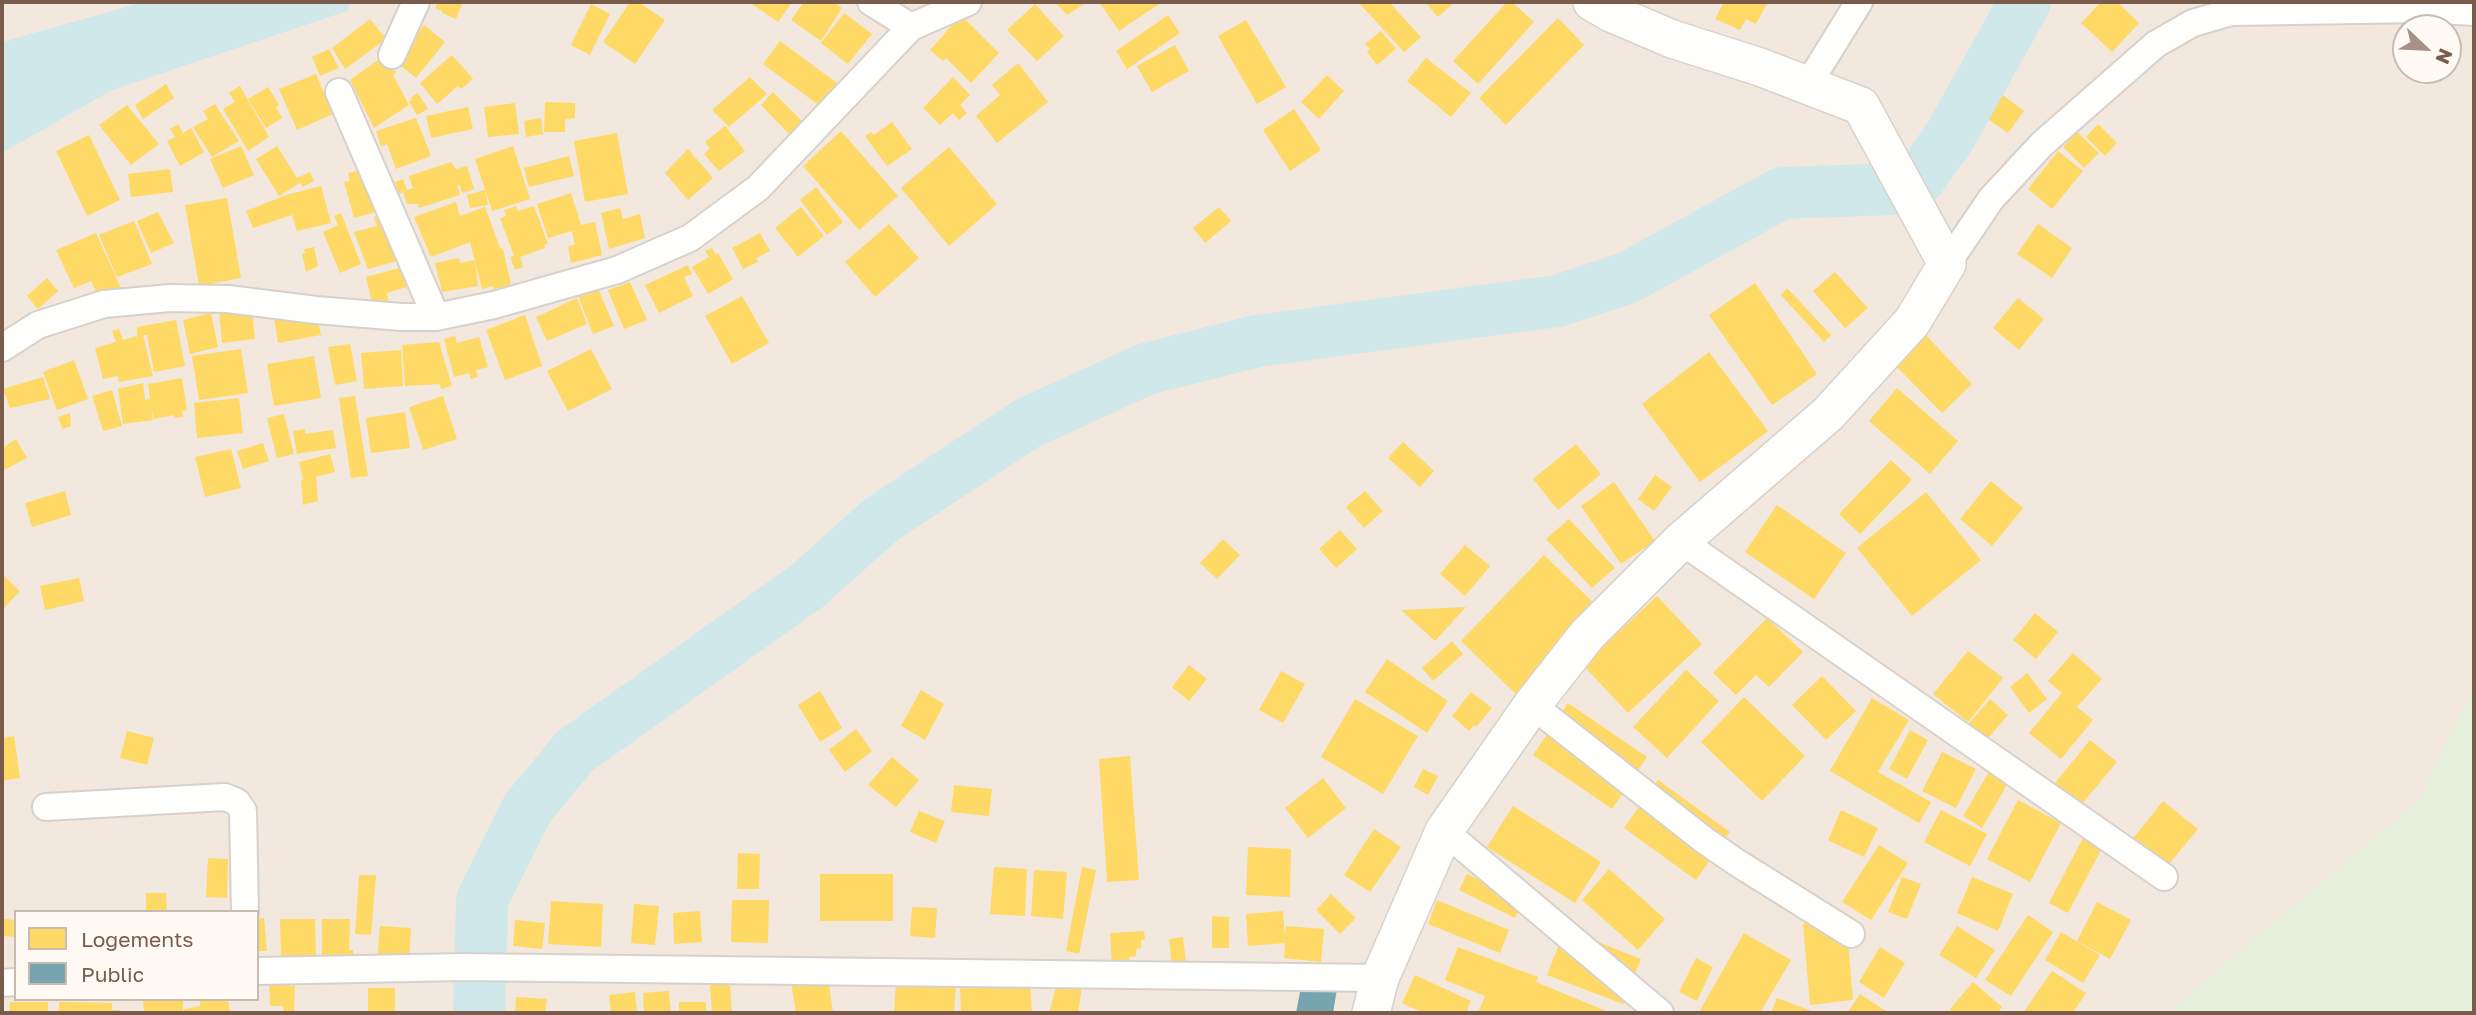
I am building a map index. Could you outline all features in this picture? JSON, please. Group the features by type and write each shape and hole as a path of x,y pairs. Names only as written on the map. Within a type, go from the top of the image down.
{"street":[{"path":"392,55 416,2"},
{"path":"870,2 911,27"},
{"path":"2,348 38,325 104,304 170,299 228,299 316,310 436,317 494,305 617,270 691,238 758,188 911,27 968,2"},
{"path":"1807,86 1859,2"},
{"path":"1371,1013 1380,978 1444,831 1532,705 1587,635 1681,541 1828,414 1912,322 1991,199 2042,144 2156,44 2193,23 2231,12 2423,6 2474,12"},
{"path":"1601,7 1672,39 1760,67 1861,106 1947,264"},
{"path":"340,92 436,317"},
{"path":"1681,541 2164,877"},
{"path":"1532,705 1704,840 1851,934"},
{"path":"46,807 225,797 237,802 243,811 245,910"},
{"path":"1444,831 1657,1013"},
{"path":"259,971 464,967 1380,978"}],"shaded area":[{"path":"2,2 2474,2 2474,1013 2,1013"}],"green space":[{"path":"2474,686 2474,1013 2167,1013 2419,800"}],"water":[{"path":"144,2 351,2 347,11 112,90 2,153 2,42"}],"building: Logements":[{"path":"438,2 463,2 456,19 435,8"},
{"path":"630,2 638,2 665,20 635,64 603,42"},
{"path":"749,2 792,2 778,22"},
{"path":"804,2 833,2 842,8 821,41 791,20"},
{"path":"1055,2 1087,2 1067,15"},
{"path":"1099,2 1162,2 1119,31"},
{"path":"1358,2 1389,2 1421,37 1404,52"},
{"path":"1425,2 1455,2 1438,17"},
{"path":"1507,2 1512,2 1534,22 1478,84 1453,61"},
{"path":"1724,2 1768,2 1756,24 1746,19 1740,30 1715,19"},
{"path":"2101,2 2117,2 2139,23 2112,52 2081,23"},
{"path":"591,4 610,14 590,55 571,45"},
{"path":"1035,4 1064,36 1037,61 1007,30"},
{"path":"844,13 872,34 848,64 821,43"},
{"path":"961,15 999,53 971,83 946,58 943,61 930,50"},
{"path":"1168,15 1180,33 1127,69 1116,51"},
{"path":"1558,18 1584,45 1506,125 1479,98"},
{"path":"370,19 386,39 345,69 332,48"},
{"path":"1246,20 1286,87 1257,104 1218,36"},
{"path":"424,25 445,42 416,78 395,61"},
{"path":"1381,31 1396,49 1377,65 1367,52 1370,49 1365,44"},
{"path":"780,41 841,86 824,109 763,64"},
{"path":"1175,45 1189,71 1152,92 1137,66"},
{"path":"329,49 339,68 320,76 312,57"},
{"path":"385,55 396,72 393,75 409,105 374,128 350,80"},
{"path":"452,55 473,79 461,89 458,86 437,104 420,83"},
{"path":"1426,58 1471,93 1451,117 1407,81"},
{"path":"1018,63 1048,102 997,143 976,116 1000,95 992,85"},
{"path":"316,74 326,98 343,91 353,113 336,121 333,114 297,130 279,89"},
{"path":"1327,75 1344,91 1319,119 1301,102"},
{"path":"750,77 767,94 729,127 712,110"},
{"path":"953,77 970,95 960,105 967,113 959,120 953,113 940,125 923,108"},
{"path":"166,84 174,98 143,119 135,105"},
{"path":"240,86 269,137 248,151 223,109 235,102 229,93"},
{"path":"268,87 279,105 276,107 282,118 266,128 248,99"},
{"path":"1996,90 2024,111 2008,133 1979,113"},
{"path":"773,92 804,123 791,136 761,105"},
{"path":"418,93 428,109 417,115 409,102 412,100 410,98"},
{"path":"545,102 575,103 575,118 565,119 565,132 544,132"},
{"path":"515,103 519,134 488,137 484,107"},
{"path":"215,104 239,141 212,157 193,127 208,119 203,111"},
{"path":"127,105 159,144 131,165 99,125"},
{"path":"468,107 473,129 431,138 426,116"},
{"path":"1294,109 1321,150 1290,171 1263,130"},
{"path":"416,118 431,156 396,169 387,144 381,147 376,131"},
{"path":"541,118 543,134 526,137 524,121"},
{"path":"892,122 912,149 887,166 865,136 871,132 874,135"},
{"path":"178,124 183,133 191,128 204,152 180,166 167,141 175,137 170,129"},
{"path":"2098,124 2117,143 2105,156 2086,137"},
{"path":"725,126 745,151 719,171 704,154 710,148 705,142"},
{"path":"841,131 898,196 859,230 803,166"},
{"path":"2077,132 2099,153 2084,168 2063,147"},
{"path":"617,133 628,194 585,202 574,141"},
{"path":"89,135 120,200 87,216 56,151"},
{"path":"241,146 254,175 223,188 210,159"},
{"path":"277,146 297,178 310,172 314,181 303,187 300,183 279,196 256,159"},
{"path":"513,146 530,199 492,211 475,159"},
{"path":"949,147 997,204 949,246 901,188"},
{"path":"688,149 713,178 688,200 665,173"},
{"path":"2058,151 2083,171 2052,209 2028,189"},
{"path":"569,156 574,176 529,187 524,168"},
{"path":"451,162 456,169 467,166 474,189 462,193 460,185 457,186 460,195 419,208 418,204 407,204 403,192 399,194 395,182 403,179 407,190 413,188 409,176"},
{"path":"170,169 173,192 131,197 128,174"},
{"path":"359,171 365,187 377,183 384,210 354,218 344,182 350,181 348,173"},
{"path":"321,186 331,223 297,231 292,215 253,228 246,211 286,195"},
{"path":"816,187 843,222 827,235 800,200"},
{"path":"485,190 488,205 470,208 467,195"},
{"path":"571,193 581,225 595,222 602,255 571,263 568,246 575,245 572,231 548,238 537,204"},
{"path":"227,198 241,278 199,286 185,205"},
{"path":"456,202 460,216 485,207 500,248 503,249 511,284 493,290 493,286 482,289 470,242 431,257 414,217"},
{"path":"516,206 518,211 534,206 548,244 544,245 545,248 520,257 523,267 515,270 510,257 514,256 500,218 506,216 504,210"},
{"path":"801,207 824,236 798,257 775,228"},
{"path":"1219,207 1231,221 1205,243 1193,228"},
{"path":"395,208 385,228 397,261 368,269 354,232 377,226 374,217"},
{"path":"620,208 623,219 640,214 645,238 609,249 601,213"},
{"path":"158,212 174,243 151,253 137,221"},
{"path":"341,213 361,264 340,273 323,232 338,225 334,216"},
{"path":"134,221 152,264 117,277 99,235"},
{"path":"889,224 919,258 875,297 845,262"},
{"path":"2038,224 2072,248 2052,278 2017,254"},
{"path":"96,233 121,288 98,296 91,281 74,288 56,250"},
{"path":"760,233 770,251 756,258 758,262 743,269 732,248"},
{"path":"314,247 318,266 306,272 302,254 305,253 304,249"},
{"path":"712,248 715,254 718,253 733,279 708,294 692,267 709,257 705,251"},
{"path":"459,258 460,263 475,260 478,286 442,292 435,263"},
{"path":"414,264 420,283 387,293 389,305 373,306 366,277"},
{"path":"688,265 692,274 684,277 693,296 659,313 645,285"},
{"path":"1835,272 1868,308 1845,328 1813,291"},
{"path":"47,278 58,291 38,309 27,296"},
{"path":"630,282 647,320 624,329 608,290"},
{"path":"1755,283 1817,374 1772,405 1709,315"},
{"path":"597,286 614,326 593,334 577,293"},
{"path":"1787,288 1831,335 1824,342 1781,295"},
{"path":"742,296 769,343 732,364 705,316"},
{"path":"577,298 587,324 547,341 536,317"},
{"path":"2018,298 2044,319 2019,350 1993,328"},
{"path":"252,309 255,339 222,343 219,312"},
{"path":"316,310 321,335 278,343 274,317"},
{"path":"211,313 218,347 190,354 183,320"},
{"path":"525,315 542,366 505,380 486,330"},
{"path":"176,320 185,366 154,372 147,335 143,335 153,376 119,382 118,376 103,379 95,348 116,342 112,331 119,329 123,340 137,336 137,327"},
{"path":"1923,332 1972,384 1942,413 1892,362"},
{"path":"455,336 457,343 479,337 488,367 476,370 478,377 471,379 469,373 454,377 444,339"},
{"path":"439,342 452,386 441,389 440,384 405,386 402,345"},
{"path":"350,344 357,381 335,385 328,347"},
{"path":"241,349 248,393 199,400 192,356"},
{"path":"591,349 612,389 568,411 547,371"},
{"path":"401,350 403,386 364,389 361,353"},
{"path":"1709,352 1768,431 1700,482 1642,404"},
{"path":"314,356 321,398 274,406 267,364"},
{"path":"74,360 88,399 57,410 43,372"},
{"path":"43,377 50,399 10,408 3,389"},
{"path":"182,378 187,410 182,411 183,417 175,418 174,415 154,419 151,405 153,420 123,424 118,389 143,383 145,400 150,399 148,384"},
{"path":"1897,388 1958,441 1930,474 1869,421"},
{"path":"112,390 122,426 103,431 92,396"},
{"path":"355,396 368,476 351,478 339,398"},
{"path":"443,396 457,439 423,450 409,407"},
{"path":"239,398 243,433 197,438 194,403"},
{"path":"405,412 410,448 371,453 366,418"},
{"path":"70,413 71,426 62,429 58,417"},
{"path":"284,414 294,454 277,458 267,418"},
{"path":"305,429 305,434 333,430 336,448 297,454 293,431"},
{"path":"16,439 27,458 2,471 2,448"},
{"path":"1403,442 1434,471 1420,487 1388,458"},
{"path":"263,443 269,461 243,469 237,451"},
{"path":"1576,444 1601,474 1558,510 1533,479"},
{"path":"231,449 241,488 205,497 195,457"},
{"path":"330,454 335,472 316,477 318,501 303,505 303,479 299,462"},
{"path":"1891,460 1912,480 1860,534 1839,514"},
{"path":"1655,475 1672,487 1654,511 1638,499"},
{"path":"1991,481 2023,508 1992,546 1960,519"},
{"path":"1614,482 1655,541 1621,564 1581,506"},
{"path":"65,491 71,515 32,527 25,503"},
{"path":"1365,491 1383,511 1364,528 1346,507"},
{"path":"1926,492 1981,560 1912,616 1857,548"},
{"path":"1777,505 1846,553 1814,599 1745,552"},
{"path":"1569,519 1615,568 1592,588 1546,539"},
{"path":"1340,530 1357,549 1336,568 1319,549"},
{"path":"1223,539 1240,555 1217,579 1200,563"},
{"path":"1465,545 1490,566 1465,596 1440,574"},
{"path":"1544,555 1600,609 1517,695 1461,641"},
{"path":"2,574 20,591 2,610"},
{"path":"79,578 84,601 45,610 40,586"},
{"path":"1657,596 1702,644 1628,713 1583,665"},
{"path":"1466,607 1435,641 1401,610"},
{"path":"2035,613 2058,632 2036,659 2013,640"},
{"path":"1767,618 1803,652 1769,687 1756,675 1736,695 1713,673"},
{"path":"1452,641 1463,654 1433,681 1422,668"},
{"path":"1968,651 2003,678 1968,722 1933,694"},
{"path":"2073,653 2102,679 2077,707 2093,720 2061,759 2029,733 2062,693 2048,681"},
{"path":"1387,659 1448,701 1427,733 1365,692"},
{"path":"1189,665 1207,679 1189,701 1172,687"},
{"path":"1686,670 1719,701 1667,758 1633,727"},
{"path":"1281,671 1305,684 1283,723 1259,710"},
{"path":"2027,673 2047,699 2029,713 2010,687"},
{"path":"1822,676 1856,711 1826,740 1792,705"},
{"path":"921,690 944,704 925,740 901,726"},
{"path":"820,691 842,728 820,742 798,705"},
{"path":"1471,692 1492,708 1476,727 1474,725 1469,731 1452,716"},
{"path":"1744,697 1805,756 1762,801 1701,742"},
{"path":"1872,698 1909,720 1878,772 1931,802 1919,823 1830,771"},
{"path":"1355,699 1418,736 1383,794 1321,757"},
{"path":"1990,699 2008,715 1984,743 1966,727"},
{"path":"1568,703 1647,757 1612,809 1533,755"},
{"path":"856,729 872,751 845,772 829,750"},
{"path":"1910,730 1928,740 1907,779 1889,769"},
{"path":"127,731 154,738 147,765 120,758"},
{"path":"14,736 20,778 2,781 2,738"},
{"path":"2090,740 2117,762 2081,805 2055,783"},
{"path":"1942,752 1976,769 1956,808 1922,791"},
{"path":"1130,756 1139,880 1107,882 1099,759"},
{"path":"892,757 919,780 896,807 868,785"},
{"path":"1423,769 1438,776 1428,795 1414,787"},
{"path":"1989,772 2008,783 1982,828 1963,816"},
{"path":"1323,778 1346,808 1308,838 1285,808"},
{"path":"1658,780 1730,832 1696,880 1624,828"},
{"path":"954,785 992,789 989,816 951,812"},
{"path":"2018,800 2061,823 2030,882 1987,859"},
{"path":"2163,801 2198,829 2164,870 2130,842"},
{"path":"1513,806 1601,862 1575,903 1487,847"},
{"path":"1841,810 1878,828 1864,857 1828,840"},
{"path":"1941,810 1987,834 1970,866 1924,842"},
{"path":"919,811 945,821 936,843 910,832"},
{"path":"1374,829 1401,847 1370,892 1344,875"},
{"path":"2083,838 2102,848 2068,913 2049,903"},
{"path":"1879,845 1908,863 1871,920 1842,902"},
{"path":"1248,847 1291,849 1290,897 1246,895"},
{"path":"738,853 760,854 759,889 737,889"},
{"path":"208,858 228,859 227,898 206,897"},
{"path":"994,867 1027,869 1025,916 990,914"},
{"path":"1082,867 1096,870 1079,954 1066,951"},
{"path":"1609,869 1665,919 1638,950 1582,900"},
{"path":"1034,870 1067,872 1063,919 1031,916"},
{"path":"820,874 893,874 893,921 820,921"},
{"path":"1467,874 1523,901 1515,918 1459,890"},
{"path":"359,875 376,875 371,935 355,934"},
{"path":"1902,877 1921,884 1907,919 1888,912"},
{"path":"1972,877 2013,894 1998,931 1957,913"},
{"path":"146,893 166,893 167,910 146,910"},
{"path":"1331,894 1356,918 1340,934 1316,910"},
{"path":"732,900 769,900 768,943 731,942"},
{"path":"1437,900 1509,930 1500,953 1428,924"},
{"path":"551,901 603,904 601,947 548,944"},
{"path":"2097,902 2131,920 2110,959 2077,941"},
{"path":"634,904 659,906 655,945 631,943"},
{"path":"912,907 937,908 935,938 910,936"},
{"path":"700,911 702,942 674,944 673,913"},
{"path":"1283,911 1285,937 1286,926 1324,929 1321,962 1284,958 1285,943 1248,946 1246,914"},
{"path":"2028,915 2053,932 2011,996 1985,980"},
{"path":"1212,916 1229,917 1229,948 1212,948"},
{"path":"264,918 267,951 259,951 259,919"},
{"path":"2,919 14,920 14,937 2,936"},
{"path":"280,919 315,919 316,956 281,956"},
{"path":"322,919 350,919 349,950 353,950 353,956 322,958"},
{"path":"1846,919 1853,1000 1810,1005 1803,924"},
{"path":"515,920 545,923 542,949 513,946"},
{"path":"380,926 411,928 409,962 377,960"},
{"path":"1957,926 1995,950 1976,978 1939,955"},
{"path":"1565,929 1641,959 1623,1004 1547,975"},
{"path":"1144,931 1145,940 1141,940 1141,948 1136,949 1136,956 1129,957 1130,965 1112,966 1110,933"},
{"path":"2061,932 2100,955 2083,983 2045,960"},
{"path":"1744,933 1791,960 1760,1013 1699,1012"},
{"path":"1183,937 1186,963 1172,966 1169,939"},
{"path":"1458,947 1538,977 1536,982 1611,1013 1478,1013 1485,996 1445,980"},
{"path":"1880,947 1905,963 1884,998 1859,982"},
{"path":"1696,958 1713,967 1697,1001 1679,992"},
{"path":"2052,971 2086,993 2073,1013 2023,1013"},
{"path":"1415,975 1471,1001 1466,1013 1424,1013 1402,1003"},
{"path":"828,977 833,1013 796,1013 791,982"},
{"path":"269,982 295,986 294,1013 284,1013 283,1006 270,1006"},
{"path":"896,982 956,986 954,1013 894,1013"},
{"path":"1030,982 1032,1013 961,1013 960,987"},
{"path":"1973,982 2002,1007 1997,1013 1955,1013 1950,1009"},
{"path":"730,984 732,1013 712,1013 710,985"},
{"path":"1082,986 1078,1013 1049,1013 1056,987"},
{"path":"368,988 395,988 395,1013 368,1013"},
{"path":"669,991 671,1013 644,1013 643,993"},
{"path":"635,992 637,1013 611,1013 609,995"},
{"path":"1860,994 1889,1013 1847,1013"},
{"path":"516,997 547,999 545,1013 515,1013"},
{"path":"1777,998 1817,1013 1771,1013"},
{"path":"143,1001 183,1001 183,1013 144,1013"},
{"path":"200,1001 228,1001 230,1013 184,1013 184,1009 200,1006"},
{"path":"10,1002 48,1002 48,1013 9,1013"},
{"path":"59,1002 112,1003 112,1010 119,1010 119,1013 59,1013"},
{"path":"679,1002 706,1002 706,1013 679,1013"}],"building: Public":[{"path":"1302,982 1337,989 1333,1013 1296,1013"}],"waterway":[{"path":"479,1013 482,900 527,809 575,751 806,587 882,519 1028,423 1146,369 1257,341 1557,301 1627,278 1782,193 1893,189 1920,178 1950,136 2025,2"}]}
